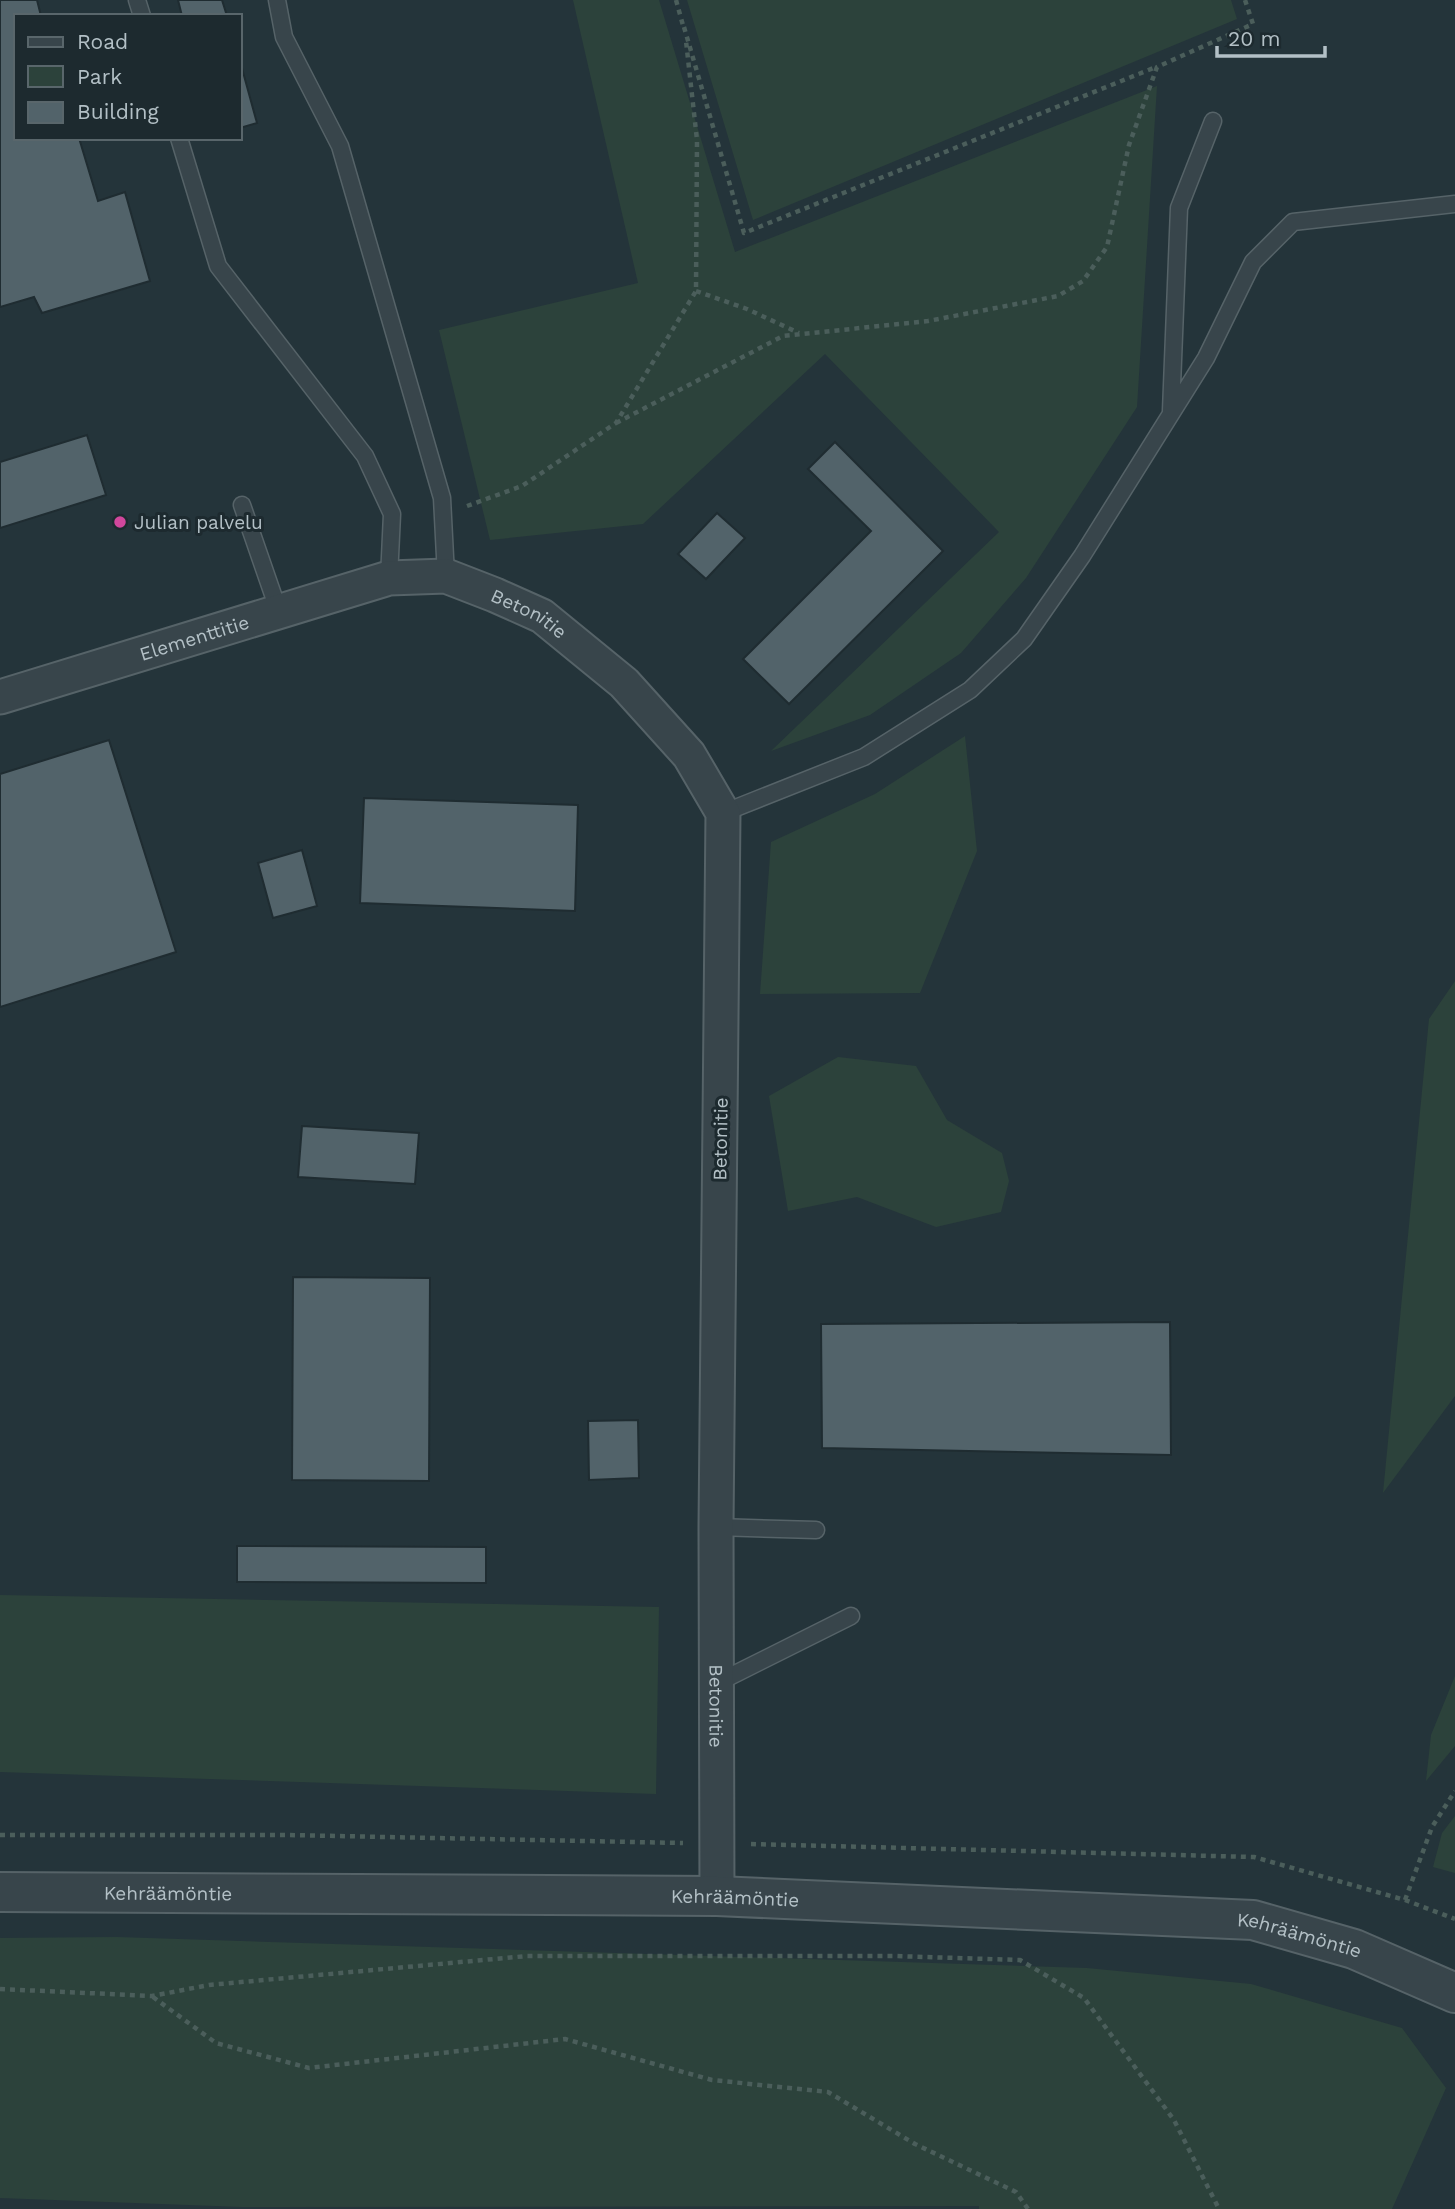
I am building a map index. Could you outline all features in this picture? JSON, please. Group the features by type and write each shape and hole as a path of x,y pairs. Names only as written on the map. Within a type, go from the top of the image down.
{"street":[{"name":"Betonitie","path":"389,578 446,576 542,616 624,683 689,755 723,813 716,1527 717,1896"},
{"name":"Elementtitie","path":"0,697 389,578"},
{"name":"Kehräämöntie","path":"0,1892 717,1896 1252,1920 1354,1949 1455,1993"}],"lane":[{"path":"277,0 284,37 340,146 442,498 446,576"},
{"path":"1171,413 1179,208 1213,121"},
{"path":"180,140 218,265 365,456 393,514 389,578"},
{"path":"723,813 864,757 970,690 1024,639 1082,556 1206,358 1253,262 1293,222 1455,204"},
{"path":"242,505 279,612"},
{"path":"716,1527 817,1530"},
{"path":"717,1683 851,1616"}],"path":[{"path":"676,0 744,233 1157,67 1253,24 1245,0"},
{"path":"616,423 696,290 697,141 684,27"},
{"path":"442,515 522,486 616,423 783,336 928,321 1058,296 1083,281 1107,247 1129,145 1157,67"},
{"path":"696,290 747,309 801,334"},
{"path":"1405,1900 1432,1827 1455,1791"},
{"path":"0,1989 152,1996 209,1985 527,1956 894,1956 1020,1959 1084,1998 1174,2120 1219,2209"},
{"path":"152,1996 216,2043 309,2068 565,2039 712,2080 828,2092 915,2144 1016,2192 1028,2209"}],"green space":[{"path":"573,0 659,0 735,252 1157,86 1137,407 1026,578 961,653 870,715 771,751 999,532 825,354 643,524 490,540 439,330 638,283"},
{"path":"687,0 1231,0 1237,19 753,220"},
{"path":"965,736 977,851 920,993 760,994 771,842 875,794"},
{"path":"1455,981 1455,1396 1383,1493 1429,1019"},
{"path":"838,1057 916,1066 947,1120 1002,1153 1009,1181 1001,1212 936,1227 857,1197 788,1211 769,1096"},
{"path":"0,1595 659,1607 656,1794 0,1772"},
{"path":"1455,1676 1455,1746 1426,1781 1431,1735"},
{"path":"1455,1816 1455,1873 1433,1867 1442,1833"},
{"path":"117,1937 1087,1968 1251,1984 1402,2028 1446,2088 1392,2209 979,2209 979,2206 242,2207 0,2198 0,1938"}],"building":[{"path":"0,0 37,0 40,14 14,14 14,140 80,140 98,201 125,192 150,281 42,313 34,297 0,307"},
{"path":"178,0 222,0 226,14 182,14"},
{"path":"242,68 257,123 242,127"},
{"path":"87,435 106,495 0,528 0,462"},
{"path":"835,442 943,551 789,704 743,659 871,531 808,469"},
{"path":"717,513 745,538 706,579 678,554"},
{"path":"109,740 176,952 0,1007 0,774"},
{"path":"364,798 578,805 575,911 360,903"},
{"path":"302,850 317,906 273,918 258,863"},
{"path":"302,1126 419,1133 415,1184 298,1177"},
{"path":"293,1277 430,1278 429,1481 292,1480"},
{"path":"1170,1322 1171,1455 822,1448 821,1324"},
{"path":"638,1420 639,1478 589,1480 588,1421"},
{"path":"237,1546 486,1547 486,1583 237,1582"}],"place":[{"name":"Julian palvelu","path":"120,522"}]}
